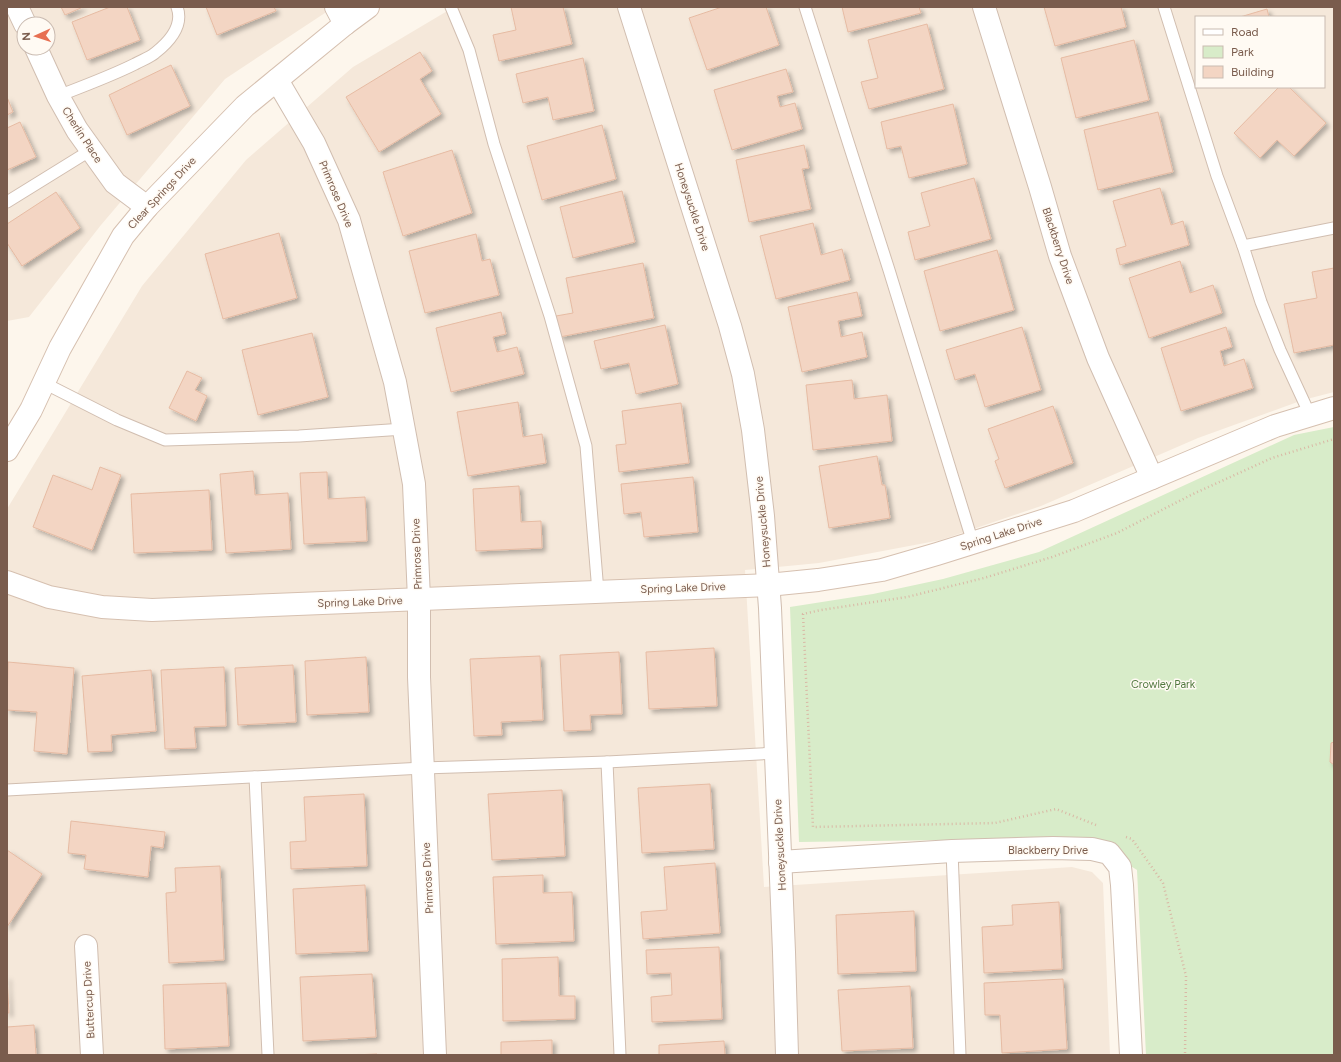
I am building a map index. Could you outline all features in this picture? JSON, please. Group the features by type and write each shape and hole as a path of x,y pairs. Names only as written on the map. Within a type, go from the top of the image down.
{"street":[{"name":"Clear Springs Drive","path":"7,450 31,410 60,348 123,236 147,207 245,106 276,80 340,16 368,7"},
{"name":"Honeysuckle Drive","path":"629,7 730,326 743,374 753,430 763,516 768,585 776,753 787,1055"},
{"name":"Blackberry Drive","path":"984,7 1060,256 1098,358 1152,478"},
{"name":"Cherlin Place","path":"40,56 76,130 115,183 147,207"},
{"name":"Primrose Drive","path":"276,80 314,143 349,220 396,382 414,484 419,599 419,677 436,1055"},
{"name":"Spring Lake Drive","path":"7,582 49,597 102,607 152,610 768,585 818,580 882,570 1074,511 1275,426 1334,408"},
{"name":"Blackberry Drive","path":"780,862 952,851 1053,848 1092,849 1109,853 1120,868 1122,885 1131,1055"},
{"name":"Buttercup Drive","path":"86,946 92,1055"}],"lane":[{"path":"58,96 123,70 154,54 168,41 177,29 180,15 177,7"},
{"path":"451,7 469,50 494,144 550,316 586,446 598,592"},
{"path":"805,7 892,277 973,543"},
{"path":"1164,7 1217,176 1243,246 1261,302 1280,350 1310,415"},
{"path":"7,202 91,150"},
{"path":"1243,246 1334,228"},
{"path":"44,383 117,420 165,440 299,436 404,429"},
{"path":"7,790 423,768 607,762 776,753"},
{"path":"607,762 620,1055"},
{"path":"255,777 268,1055"},
{"path":"952,851 960,1055"}],"path":[{"path":"1098,825 1056,809 995,823 813,827 803,614 820,610 907,597 984,578 1052,557 1118,533 1192,494 1272,458 1334,439"},
{"path":"1125,836 1132,839 1163,884 1186,976 1185,1055"}],"shaded area":[{"path":"7,7 334,7 225,79 101,225 29,317 7,321"},
{"path":"454,7 1334,7 1334,392 1303,400 1198,438 1041,506 941,540 819,563 745,570 764,887 1072,867 1092,872 1103,883 1110,1055 7,1055 7,509 142,286 246,160 353,67"}],"green space":[{"name":"Crowley Park","path":"1334,427 1334,1055 1146,1055 1137,870 1086,838 799,842 790,607 873,594 943,579 1039,552 1294,435"}],"building":[{"path":"61,7 83,7 65,15"},
{"path":"110,7 127,7 140,40 87,60 72,22"},
{"path":"206,7 274,7 276,11 217,35"},
{"path":"511,7 563,7 572,44 499,61 493,35 516,30"},
{"path":"722,7 766,7 779,45 707,70 689,18"},
{"path":"842,7 919,7 921,13 848,32"},
{"path":"1044,7 1121,7 1126,27 1055,46"},
{"path":"1267,9 1269,16 1243,16"},
{"path":"927,24 944,89 869,109 861,82 878,78 868,40"},
{"path":"1134,40 1149,100 1076,118 1061,58"},
{"path":"420,52 432,71 420,79 441,114 379,152 346,97"},
{"path":"583,58 594,111 553,120 548,97 523,103 516,74"},
{"path":"171,65 190,106 127,135 109,95"},
{"path":"786,69 793,92 777,96 780,107 795,103 802,129 732,150 714,90"},
{"path":"1278,88 1290,88 1326,123 1294,156 1277,140 1260,158 1234,133"},
{"path":"7,97 13,112 7,115"},
{"path":"953,104 967,164 909,178 901,146 887,149 881,122"},
{"path":"1158,112 1173,172 1098,190 1084,130"},
{"path":"20,122 36,157 7,170 7,128"},
{"path":"602,125 616,179 542,200 527,146"},
{"path":"804,145 809,168 802,169 811,209 749,222 736,160"},
{"path":"452,150 472,213 403,236 383,172"},
{"path":"974,178 991,239 915,260 908,232 930,226 921,193"},
{"path":"1160,188 1171,225 1183,221 1189,245 1120,265 1116,249 1126,246 1113,201"},
{"path":"622,191 635,242 573,258 560,207"},
{"path":"56,192 80,228 22,266 7,243 7,224"},
{"path":"813,223 821,255 842,249 850,280 776,299 760,236"},
{"path":"279,233 297,298 223,319 205,254"},
{"path":"476,234 482,261 490,259 499,295 425,313 409,251"},
{"path":"997,250 1014,310 940,331 924,271"},
{"path":"1180,261 1190,293 1213,285 1222,313 1149,338 1129,278"},
{"path":"643,263 654,318 560,337 556,316 573,313 566,278"},
{"path":"1334,268 1334,345 1294,353 1284,304 1317,298 1312,272"},
{"path":"857,292 862,316 838,321 841,337 862,332 867,357 802,372 788,307"},
{"path":"501,312 506,334 493,337 497,352 517,347 524,374 451,392 436,328"},
{"path":"665,325 678,384 636,394 629,363 601,369 594,341"},
{"path":"1022,327 1041,390 985,407 975,374 955,380 946,350"},
{"path":"1226,327 1232,347 1220,351 1224,366 1244,359 1253,388 1181,411 1161,348"},
{"path":"312,333 328,397 258,415 242,350"},
{"path":"187,371 202,378 195,390 207,396 196,421 169,408"},
{"path":"852,380 854,399 887,395 892,441 813,450 806,385"},
{"path":"518,402 523,437 542,434 546,463 468,476 457,412"},
{"path":"681,403 689,463 619,472 616,445 626,444 622,411"},
{"path":"1053,406 1073,463 1005,488 995,461 999,459 988,429"},
{"path":"877,456 882,485 885,485 890,518 829,528 819,466"},
{"path":"100,467 121,475 92,550 33,527 53,475 92,490"},
{"path":"253,471 255,495 288,493 291,549 226,553 220,474"},
{"path":"327,472 328,499 365,497 367,541 304,544 300,473"},
{"path":"693,477 698,532 644,537 641,512 624,514 621,484"},
{"path":"519,486 521,522 541,521 542,548 476,551 473,489"},
{"path":"209,490 212,550 134,553 131,494"},
{"path":"714,648 717,706 649,709 646,652"},
{"path":"619,652 622,714 590,715 591,730 564,731 560,655"},
{"path":"540,656 543,720 501,722 502,735 474,736 470,659"},
{"path":"366,657 369,712 307,715 305,661"},
{"path":"8,662 74,668 67,754 34,751 37,712 7,710"},
{"path":"293,665 296,722 238,725 235,668"},
{"path":"224,667 226,726 194,727 196,748 165,749 161,670"},
{"path":"151,670 156,731 111,735 112,751 88,752 82,676"},
{"path":"1334,742 1334,765 1330,762 1331,743"},
{"path":"710,784 714,849 642,853 638,788"},
{"path":"562,790 565,856 492,860 488,794"},
{"path":"364,794 367,866 291,869 290,842 306,841 304,797"},
{"path":"71,821 165,832 163,848 151,846 148,877 84,869 86,855 68,853"},
{"path":"7,850 42,874 7,927"},
{"path":"715,863 720,933 643,939 641,912 667,910 664,867"},
{"path":"220,866 224,960 169,963 166,893 176,892 175,868"},
{"path":"543,875 543,893 572,892 574,941 496,944 493,877"},
{"path":"365,885 368,951 296,954 293,889"},
{"path":"1059,902 1062,969 984,973 982,927 1013,925 1012,905"},
{"path":"914,911 916,971 838,974 836,915"},
{"path":"719,947 722,1019 652,1022 651,997 672,995 671,973 647,974 646,950"},
{"path":"558,957 559,996 575,996 575,1019 503,1021 502,959"},
{"path":"372,974 376,1037 303,1041 300,977"},
{"path":"7,976 9,1013 7,1013"},
{"path":"1063,979 1067,1049 1002,1053 1000,1015 985,1015 984,983"},
{"path":"226,983 229,1046 165,1049 163,985"},
{"path":"910,986 913,1048 842,1051 838,990"},
{"path":"34,1025 36,1055 7,1055 7,1027"},
{"path":"552,1040 552,1055 501,1055 501,1042"},
{"path":"724,1041 725,1055 659,1055 659,1045"},
{"path":"377,1054 377,1055 351,1055"}]}
